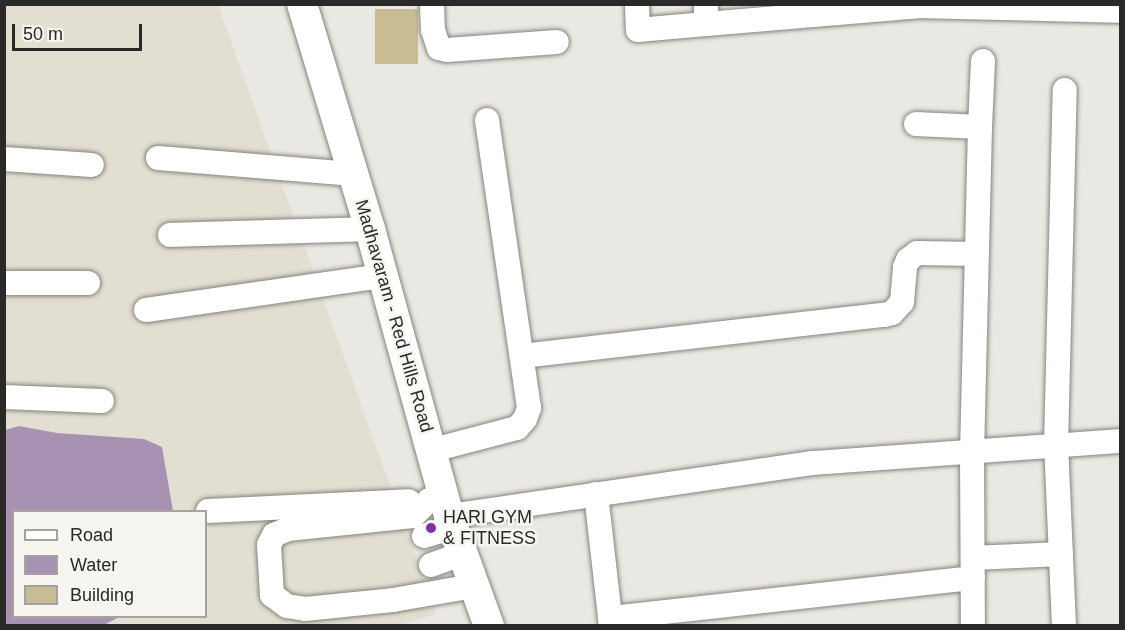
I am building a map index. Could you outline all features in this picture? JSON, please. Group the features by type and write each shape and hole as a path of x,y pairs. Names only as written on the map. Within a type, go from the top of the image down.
{"main road":[{"name":"Madhavaram - Red Hills Road","path":"302,4 354,174 433,450 448,519 489,626"}],"street":[{"path":"432,4 433,30 439,48 447,50 557,42"},
{"path":"637,4 638,30 706,14 898,6 1120,11"},
{"path":"972,626 972,451 983,61"},
{"path":"1064,626 1056,446 1065,90"},
{"path":"433,450 517,428 525,419 529,408 487,120"},
{"path":"916,124 980,127"},
{"path":"158,158 354,174"},
{"path":"4,159 92,165"},
{"path":"170,235 370,230"},
{"path":"522,356 884,315 892,313 902,302 905,267 917,253 976,254"},
{"path":"146,310 383,276"},
{"path":"4,283 88,283"},
{"path":"4,397 102,401"},
{"path":"208,511 448,519 596,494 793,465 1120,441"},
{"path":"596,494 610,622 1061,554"},
{"path":"448,519 413,516 288,529 274,535 269,545 272,595 287,606 305,609 393,600 473,586"},
{"path":"424,536 448,519"},
{"path":"431,565 448,519"}],"shaded area":[{"path":"4,5 218,5 436,614 396,626 5,625"}],"water":[{"path":"19,426 57,433 144,439 162,447 173,510 12,510 12,618 117,618 104,625 5,625 5,430"}],"building":[{"path":"375,9 418,9 418,64 375,64"}],"place":[{"name":"HARI GYM & FITNESS","path":"431,528"}]}
